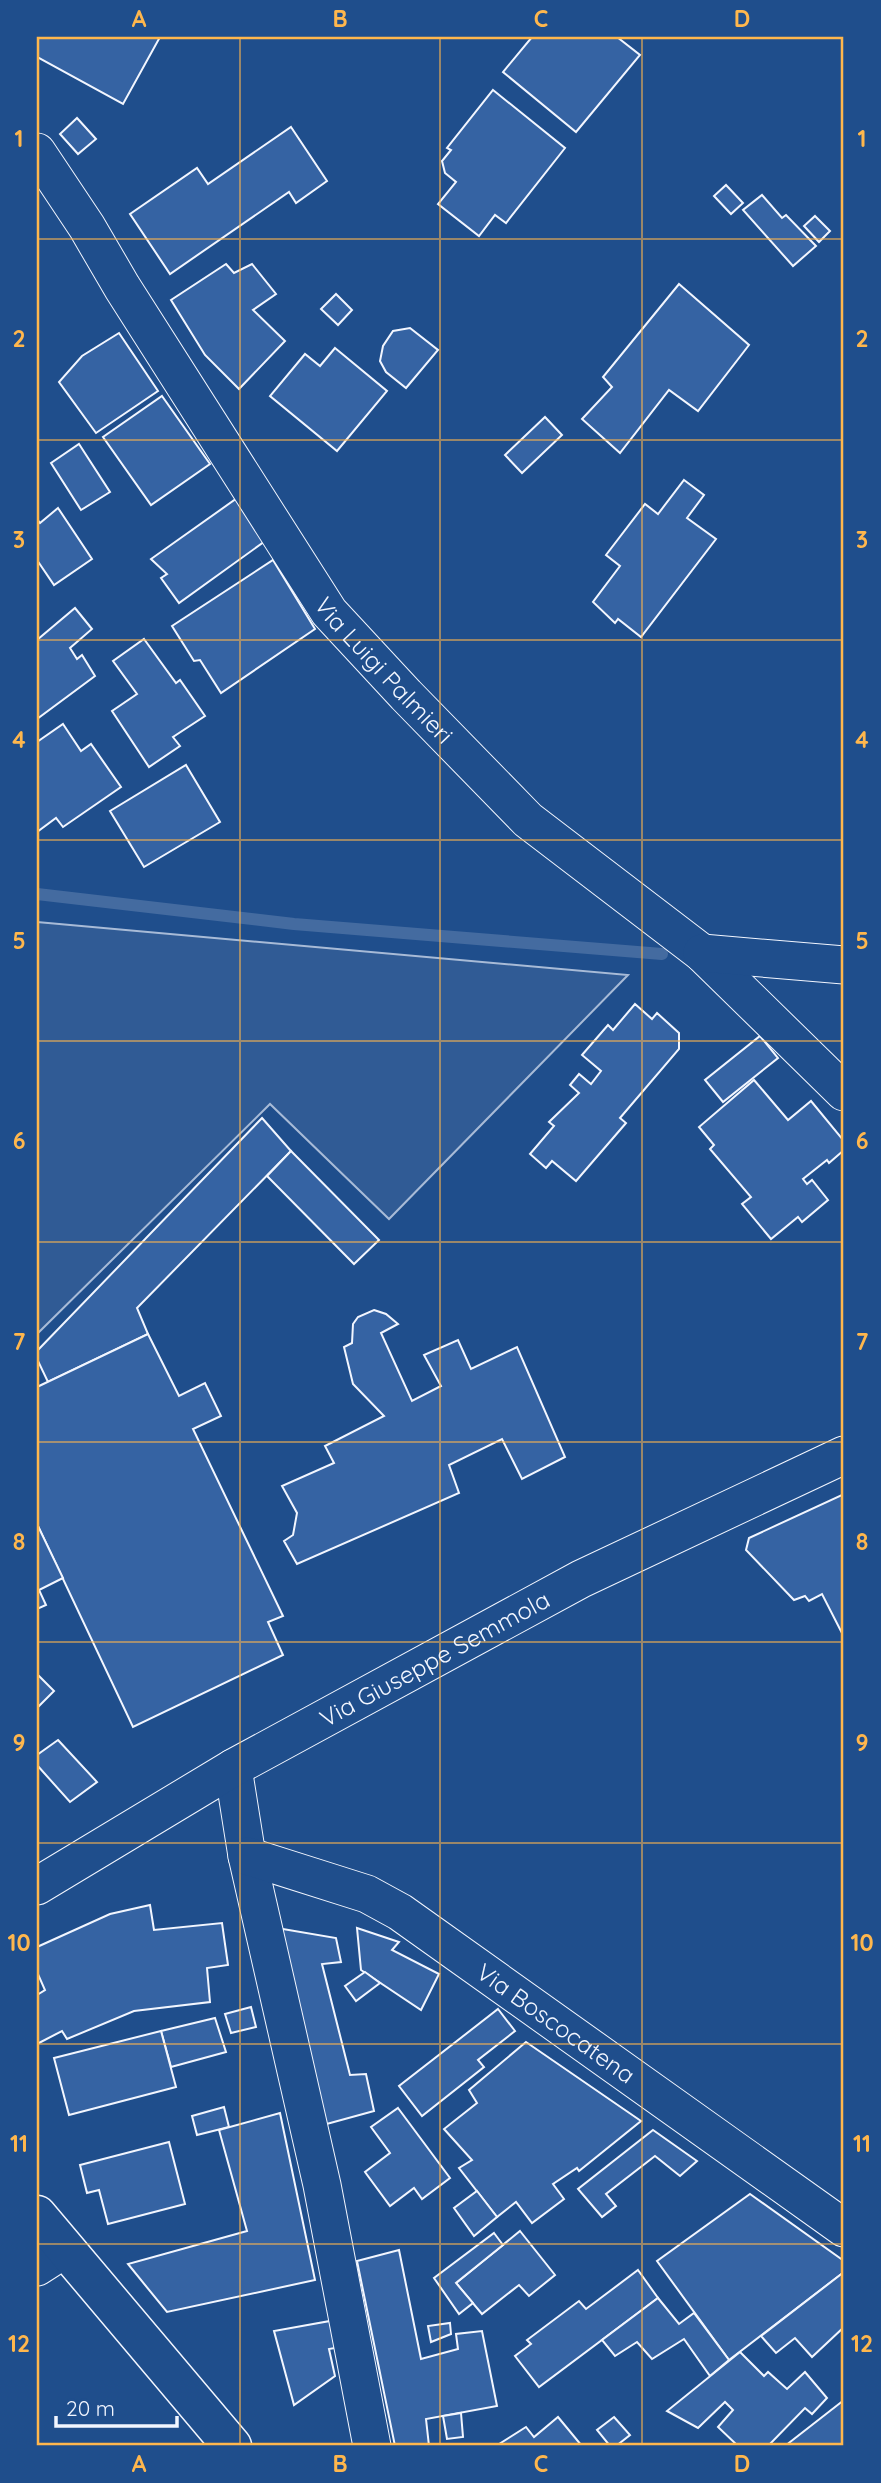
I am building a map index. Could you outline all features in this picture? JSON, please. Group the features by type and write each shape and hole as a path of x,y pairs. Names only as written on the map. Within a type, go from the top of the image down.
{"street":[{"name":"Via Luigi Palmieri","path":"37,152 329,612 528,821 702,953 844,1092"},
{"path":"702,953 844,965"},
{"name":"Via Giuseppe Semmola","path":"37,1886 233,1768 582,1579 844,1455"},
{"path":"233,1768 247,1856 322,2185 372,2446"},
{"name":"Via Boscocatena","path":"247,1856 367,1894 400,1912 844,2228"},
{"path":"37,2215 51,2258 232,2446"}],"shaded area":[{"path":"37,922 628,975 389,1219 270,1104 37,1334"}],"building":[{"path":"37,37 160,37 123,104 37,57"},
{"path":"532,37 617,37 640,55 576,132 503,72"},
{"path":"493,90 565,148 506,223 495,215 479,236 438,204 456,182 445,173 442,161 451,150 447,148"},
{"path":"77,118 96,139 78,154 60,134"},
{"path":"291,127 327,181 296,203 289,192 170,274 130,214 197,168 208,184"},
{"path":"726,185 743,203 731,214 714,196"},
{"path":"762,195 782,218 786,215 816,246 793,266 743,210"},
{"path":"815,216 830,231 819,242 804,226"},
{"path":"226,264 234,273 252,264 276,294 253,310 285,341 239,389 205,355 171,300"},
{"path":"679,284 749,345 698,411 669,390 620,453 582,419 612,387 603,377"},
{"path":"336,294 352,310 338,325 321,309"},
{"path":"410,328 438,350 406,388 386,372 380,361 383,346 393,331"},
{"path":"119,333 158,391 96,433 59,382 82,356"},
{"path":"335,348 387,391 337,451 270,396 305,354 320,366"},
{"path":"162,396 210,464 151,505 103,437"},
{"path":"545,417 562,435 522,473 505,455"},
{"path":"79,444 110,492 81,510 51,463"},
{"path":"684,480 704,495 687,518 716,539 641,637 618,619 615,623 593,602 620,566 606,555 645,504 658,514"},
{"path":"240,496 268,539 179,603 161,578 167,574 151,559"},
{"path":"58,508 92,559 54,585 37,560 37,519 40,523"},
{"path":"273,560 315,629 221,693 200,660 194,661 172,626"},
{"path":"75,608 92,629 70,648 77,659 82,655 95,676 37,719 37,640"},
{"path":"144,639 176,683 180,680 205,716 173,737 180,746 149,767 112,711 137,694 113,661"},
{"path":"63,724 81,751 91,744 121,787 63,827 56,818 37,832 37,742"},
{"path":"186,765 220,822 144,867 110,811"},
{"path":"635,1004 652,1019 657,1013 679,1033 679,1049 620,1118 626,1123 576,1181 552,1161 546,1168 530,1154 554,1126 549,1122 579,1093 570,1085 579,1074 591,1084 601,1071 582,1055 608,1025 613,1030"},
{"path":"760,1036 778,1058 723,1102 705,1080"},
{"path":"754,1080 788,1120 811,1101 844,1141 844,1150 803,1179 807,1184 812,1180 828,1200 802,1222 798,1217 771,1239 742,1204 751,1197 710,1149 714,1145 699,1127"},
{"path":"262,1118 291,1151 137,1308 148,1334 48,1382 37,1359 37,1351"},
{"path":"291,1151 379,1240 354,1264 267,1176"},
{"path":"374,1310 386,1314 398,1324 381,1333 412,1401 441,1386 424,1355 458,1340 471,1369 517,1347 565,1457 522,1479 502,1439 449,1465 459,1493 297,1564 284,1541 293,1535 297,1513 282,1486 334,1463 325,1446 384,1416 353,1384 344,1347 352,1343 353,1324 358,1317"},
{"path":"148,1334 179,1396 205,1383 221,1416 193,1429 283,1616 268,1622 283,1655 133,1727 37,1524 37,1387"},
{"path":"844,1494 844,1637 822,1594 809,1601 805,1596 794,1600 746,1550 749,1538"},
{"path":"37,1524 63,1578 39,1590 46,1605 37,1609"},
{"path":"37,1674 54,1691 37,1708"},
{"path":"58,1740 97,1782 70,1802 37,1765 37,1755"},
{"path":"150,1905 154,1930 222,1923 228,1965 207,1968 210,2002 134,2011 67,2039 62,2031 37,2044 37,1995 45,1990 37,1972 37,1947 110,1914"},
{"path":"277,1928 336,1938 341,1962 322,1964 350,2075 366,2074 374,2111 323,2125"},
{"path":"357,1928 399,1942 392,1950 439,1974 421,2010 361,1970"},
{"path":"365,1972 380,1983 356,2001 345,1986"},
{"path":"251,2007 256,2027 231,2033 225,2014"},
{"path":"498,2009 515,2031 478,2060 484,2067 422,2116 399,2086"},
{"path":"215,2018 226,2052 171,2067 161,2031"},
{"path":"161,2031 176,2087 69,2115 54,2058"},
{"path":"526,2042 641,2121 579,2171 577,2168 553,2184 564,2199 532,2223 516,2202 497,2217 459,2168 472,2160 444,2129 477,2103 469,2090"},
{"path":"224,2107 229,2127 197,2135 192,2116"},
{"path":"398,2108 450,2178 422,2199 414,2188 390,2206 365,2172 390,2153 371,2127"},
{"path":"280,2113 315,2280 167,2312 128,2264 247,2231 219,2130"},
{"path":"653,2130 697,2161 680,2176 655,2156 606,2194 616,2206 602,2217 578,2189"},
{"path":"169,2142 185,2204 108,2224 99,2190 87,2193 80,2165"},
{"path":"477,2191 497,2217 474,2236 454,2208"},
{"path":"750,2194 844,2261 844,2272 729,2360 657,2261"},
{"path":"520,2231 555,2275 529,2296 519,2285 482,2314 456,2283"},
{"path":"494,2233 503,2245 456,2283 473,2303 459,2314 434,2278"},
{"path":"399,2250 421,2359 458,2349 456,2334 482,2331 497,2406 426,2419 429,2446 395,2446 357,2261"},
{"path":"638,2270 658,2298 539,2387 515,2356 531,2344 527,2340 579,2301 586,2309"},
{"path":"844,2272 844,2327 812,2357 795,2338 776,2353 761,2336"},
{"path":"658,2298 679,2324 694,2313 729,2360 710,2376 684,2339 652,2359 637,2342 615,2356 602,2340"},
{"path":"330,2321 335,2348 329,2349 335,2376 294,2405 274,2331"},
{"path":"450,2323 451,2334 431,2342 428,2326"},
{"path":"740,2352 764,2376 768,2372 787,2389 805,2372 827,2398 812,2414 805,2408 768,2446 738,2446 718,2427 733,2410 725,2402 698,2428 667,2411"},
{"path":"844,2400 844,2446 785,2446"},
{"path":"461,2413 463,2437 447,2439 443,2416"},
{"path":"558,2417 582,2446 496,2446 526,2427 534,2437"},
{"path":"614,2417 630,2435 616,2446 610,2446 597,2430"}],"waterway":[{"path":"37,894 294,924 662,954"}]}
